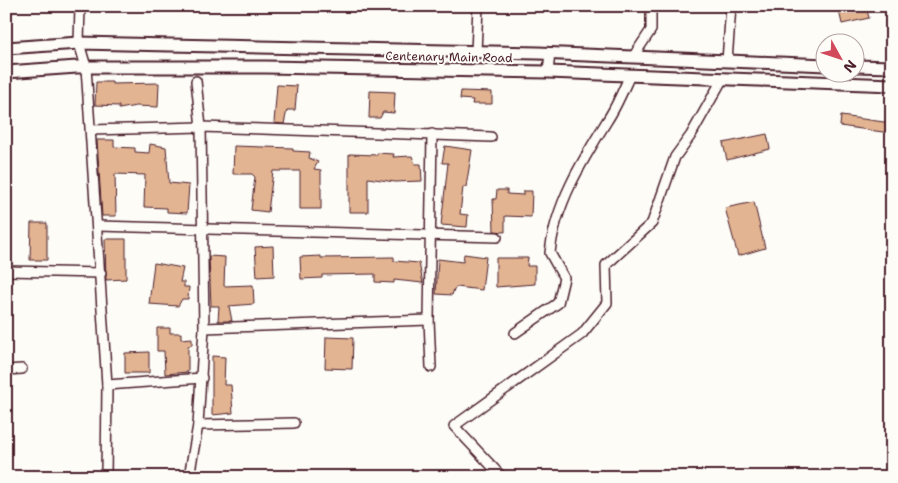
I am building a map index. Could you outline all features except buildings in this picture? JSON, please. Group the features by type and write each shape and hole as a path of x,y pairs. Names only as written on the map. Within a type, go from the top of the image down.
{"street":[{"path":"80,6 78,43 86,67 107,385 106,477"},
{"path":"476,52 478,6"},
{"path":"634,57 651,30 651,6"},
{"path":"726,61 731,6"},
{"name":"Centenary Main Road","path":"6,48 78,43 550,53 816,65"},
{"path":"548,72 550,53"},
{"path":"866,66 892,67"},
{"name":"Centenary Main Road","path":"6,72 86,67 265,67 630,74 892,85"},
{"path":"515,333 558,303 564,278 550,254 557,219 583,160 611,115 630,74"},
{"path":"502,477 454,426 582,334 607,303 606,266 652,223 675,157 691,135 723,78"},
{"path":"189,477 198,425 204,328 201,228 201,127 196,81"},
{"path":"91,130 201,127 491,137"},
{"path":"431,366 428,320 432,134"},
{"path":"98,226 498,238"},
{"path":"6,271 100,273"},
{"path":"204,328 428,320"},
{"path":"6,370 22,369"},
{"path":"107,385 202,378"},
{"path":"198,425 294,423"}]}
